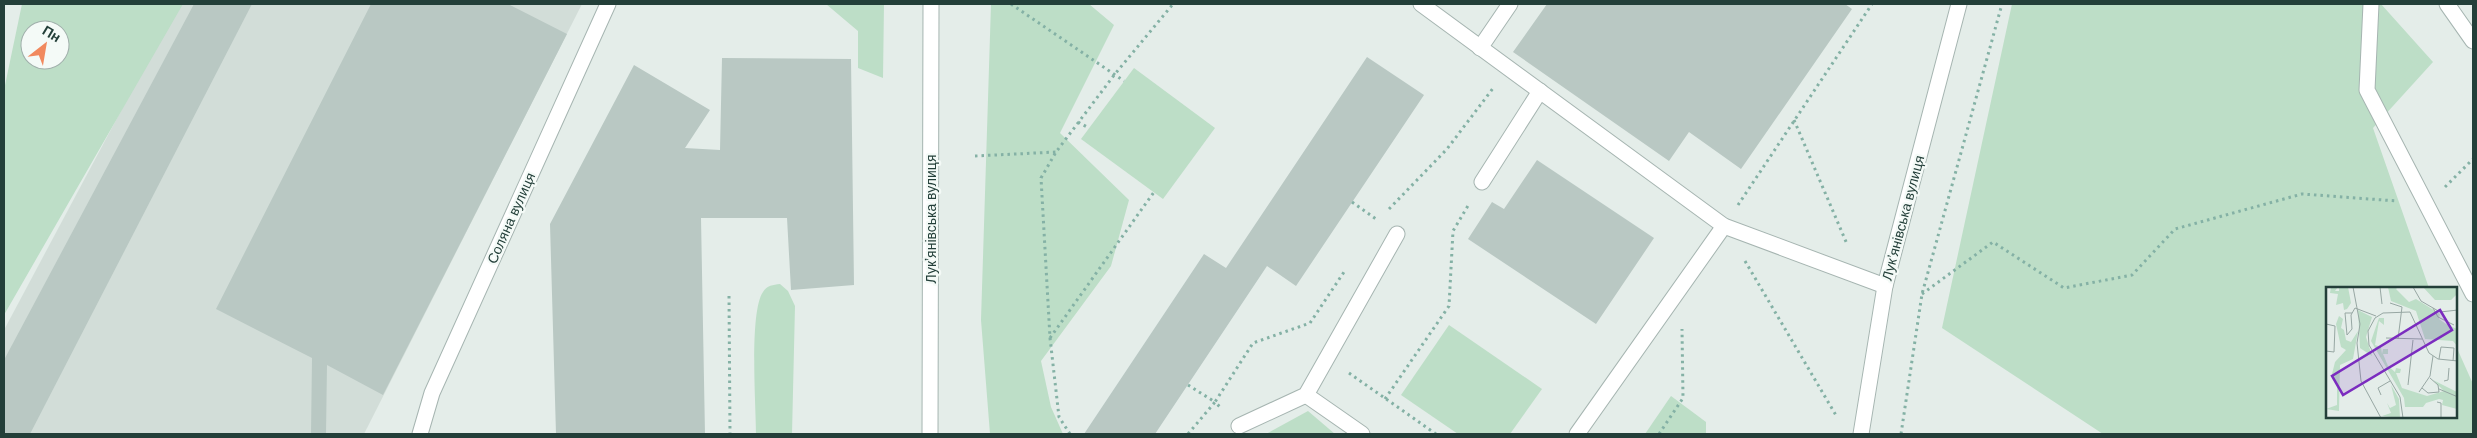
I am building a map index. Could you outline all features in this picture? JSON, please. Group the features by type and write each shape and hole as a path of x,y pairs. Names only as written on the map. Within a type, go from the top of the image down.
{"street":[{"name":"Соляна вулиця","path":"420,434 432,393 608,4"},
{"name":"Лукʼянівська вулиця","path":"930,434 931,4"},
{"path":"1421,4 1724,226 1885,286"},
{"path":"1480,48 1510,4"},
{"name":"Лукʼянівська вулиця","path":"1861,434 1885,286 1958,4"},
{"path":"2371,4 2367,90 2473,294"},
{"path":"2447,4 2473,41"},
{"path":"1482,182 1540,92"},
{"path":"1577,434 1724,226"},
{"path":"1238,426 1306,395 1398,234"},
{"path":"1306,395 1362,434"}],"path":[{"path":"1011,4 1124,80"},
{"path":"1070,434 1059,416 1050,338 1041,178 1056,152 1078,122 1173,4"},
{"path":"1837,417 1724,226 1872,4"},
{"path":"1901,434 1922,294 2002,4"},
{"path":"1373,228 1378,220 1446,150 1508,68"},
{"path":"1794,120 1861,276"},
{"path":"1078,122 1089,128"},
{"path":"975,156 1056,152"},
{"path":"1922,294 1993,242 2064,288 2132,275 2175,228 2302,194 2424,202 2440,193 2473,159"},
{"path":"1385,398 1449,306 1453,231 1482,182"},
{"path":"1050,338 1154,192"},
{"path":"1352,202 1398,234"},
{"path":"1188,434 1214,402 1253,343 1310,323 1348,266"},
{"path":"1659,434 1683,398 1682,286"},
{"path":"729,296 730,434"},
{"path":"1327,357 1436,434"},
{"path":"1188,385 1214,402 1238,426"}],"shaded area":[{"path":"178,4 582,4 364,434 4,434 4,330"}],"green space":[{"path":"22,4 183,4 4,315 4,90"},
{"path":"826,4 884,4 883,78 858,68 858,31"},
{"path":"991,4 1089,4 1114,25 1060,133 1129,200 1111,266 1041,361 1051,407 1063,434 990,434 981,320"},
{"path":"2012,4 2381,4 2433,62 2373,128 2429,287 2326,287 2326,418 2457,418 2457,348 2473,384 2473,434 2103,434 1942,328"},
{"path":"1134,68 1215,128 1163,199 1081,139"},
{"path":"780,284 788,291 795,306 792,434 756,434 754,360 756,319 763,292 770,286"},
{"path":"1449,325 1542,389 1510,434 1458,434 1401,395"},
{"path":"1671,396 1706,422 1706,434 1645,434"},
{"path":"1308,411 1335,434 1266,434"}],"building":[{"path":"194,4 252,4 30,434 4,434 4,360"},
{"path":"371,4 508,4 567,34 383,395 327,365 326,434 311,434 312,358 216,309"},
{"path":"1547,4 1845,4 1852,9 1741,169 1689,132 1669,161 1513,52"},
{"path":"1367,57 1424,95 1296,286 1267,266 1155,434 1084,434 1204,254 1226,268"},
{"path":"722,58 851,59 854,285 791,290 787,218 701,218 705,434 556,434 550,224 634,65 710,110 685,148 720,150"},
{"path":"1537,160 1654,238 1596,324 1468,239 1492,202 1504,209"}]}
